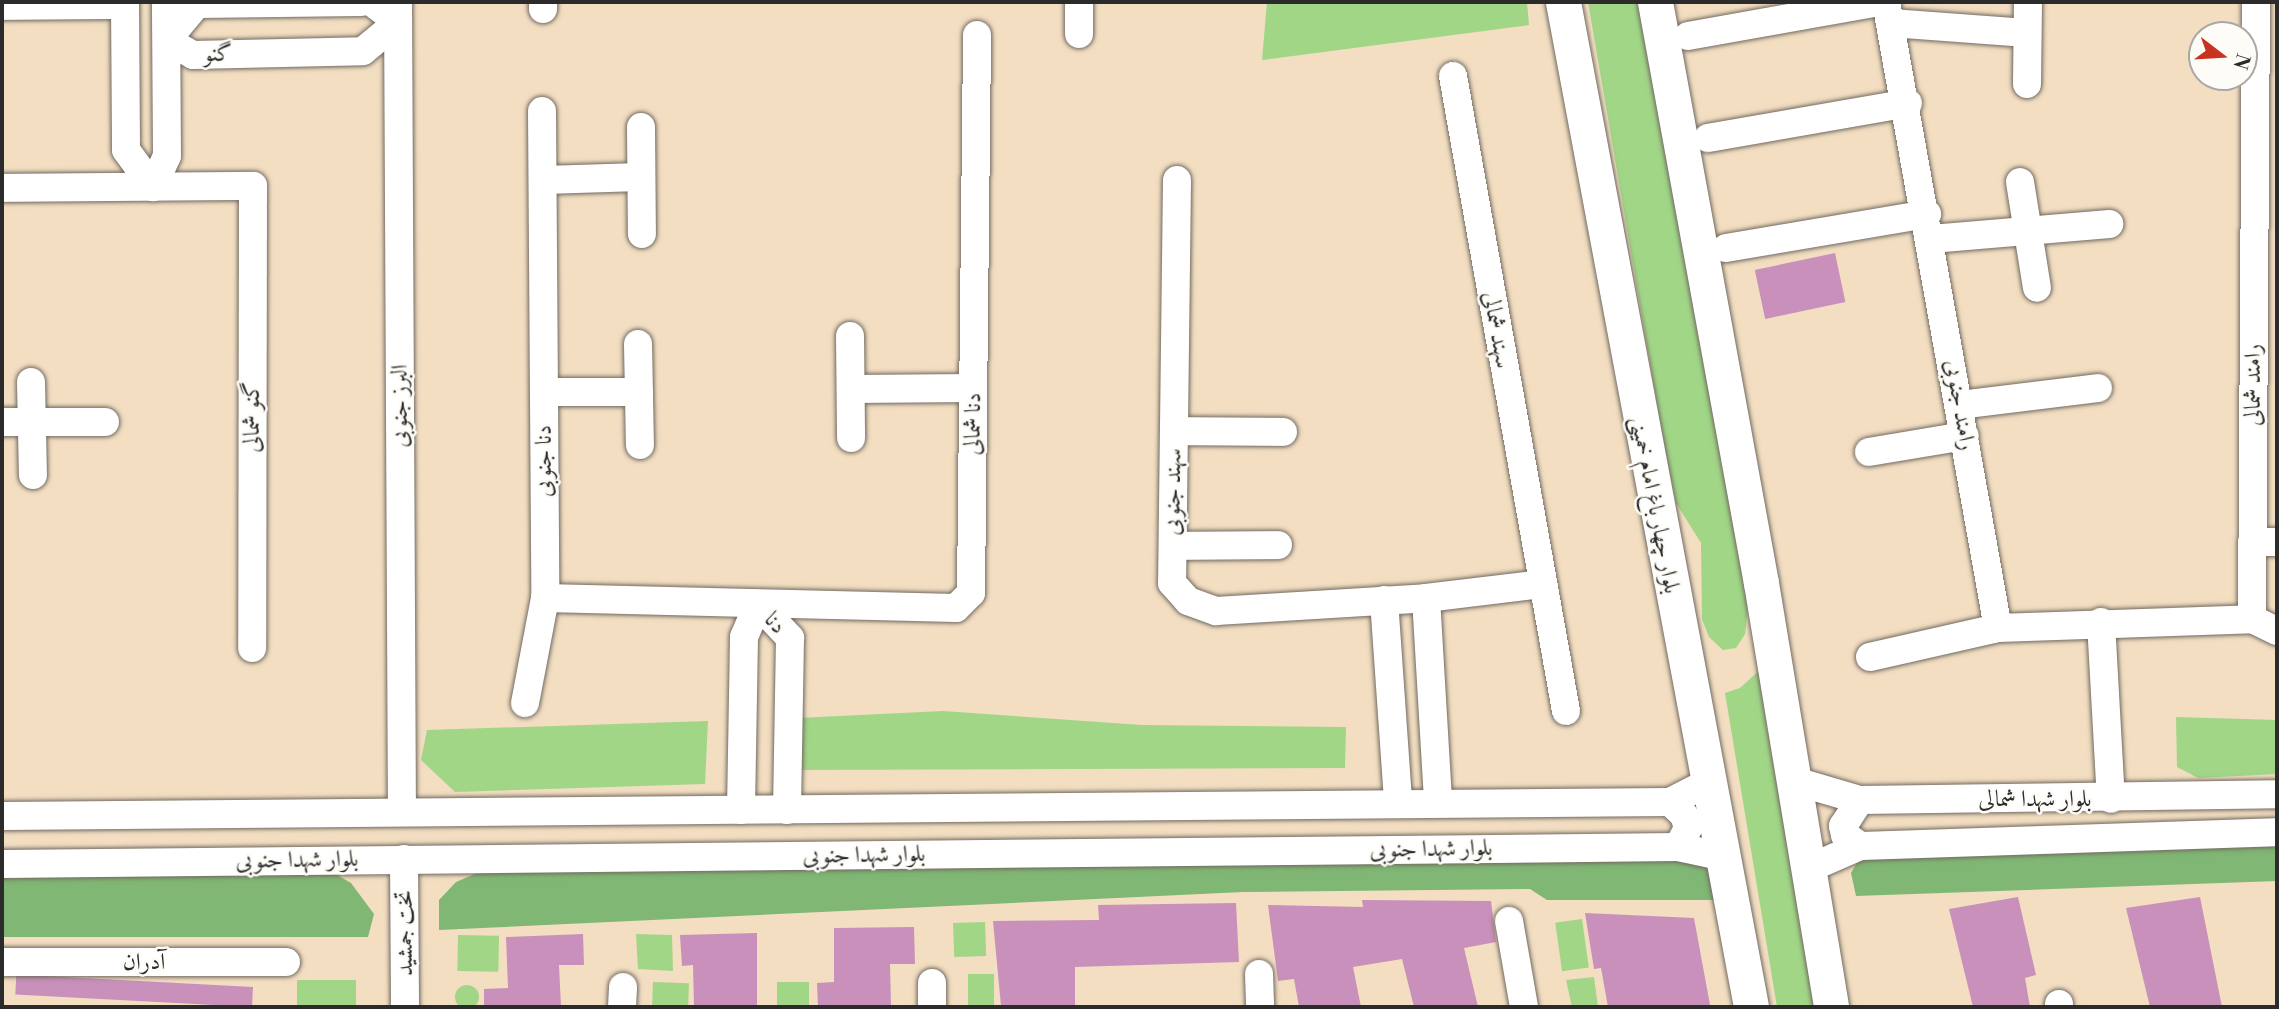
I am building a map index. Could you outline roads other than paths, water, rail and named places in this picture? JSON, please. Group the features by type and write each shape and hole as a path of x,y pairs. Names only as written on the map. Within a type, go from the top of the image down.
{"main road":[{"name":"بلوار چهار باغ امام خمینی","path":"1563,2 1669,583 1711,781 1751,1007"},
{"path":"1655,2 1795,781 1831,1007"}],"street":[{"path":"153,187 167,156 166,2"},
{"name":"گنو","path":"361,2 197,4 167,40 193,55 363,51 398,12"},
{"path":"371,2 398,12"},
{"path":"1079,2 1079,34"},
{"path":"2026,84 2028,2"},
{"name":"رامند شمالی","path":"2252,619 2265,542 2266,97 2256,2"},
{"path":"2,6 125,3 126,150 153,187"},
{"path":"1688,36 1885,9 2027,33"},
{"name":"رامند جنوبی","path":"1885,9 1906,92 1998,628"},
{"name":"البرز جنوبی","path":"398,12 402,811"},
{"name":"دنا شمالی","path":"758,604 956,608 971,593 977,35"},
{"name":"سهند شمالی","path":"1453,76 1541,584 1566,711"},
{"path":"1708,138 1906,92"},
{"name":"دنا جنوبی","path":"524,704 545,598 542,111"},
{"path":"641,127 642,234"},
{"path":"544,180 640,177"},
{"name":"سهند جنوبی","path":"1178,180 1172,583 1188,601 1216,611 1384,600"},
{"path":"2020,182 2038,288"},
{"name":"گنو شمالی","path":"153,187 253,186 252,648"},
{"path":"2,188 153,187"},
{"path":"1726,248 1929,226 2028,230 2109,223"},
{"path":"850,336 851,438"},
{"path":"638,344 640,445"},
{"path":"31,382 33,475"},
{"path":"851,389 973,388"},
{"path":"1960,405 2098,388"},
{"path":"544,392 639,392"},
{"path":"2,422 105,422"},
{"path":"1174,431 1283,432"},
{"path":"1869,452 1965,436"},
{"path":"1173,546 1279,545"},
{"path":"1398,802 1384,600 1426,598 1541,584"},
{"path":"545,598 758,604"},
{"path":"1426,598 1438,801"},
{"name":"دنا","path":"741,810 744,637 758,604 790,638 787,810"},
{"path":"1870,657 1998,628 2101,622 2133,630 2252,619 2277,631"},
{"path":"2101,622 2111,799"},
{"name":"بلوار شهدا جنوبی","path":"2,816 787,810 1438,801 1670,802 1711,781"},
{"name":"بلوار شهدا شمالی","path":"1795,781 1860,800 2111,799 2277,794"},
{"path":"1860,800 1843,826 1845,835 1860,846"},
{"path":"1670,802 1684,815 1688,828 1678,847"},
{"name":"بلوار شهدا شمالی","path":"1810,868 1860,846 2277,832"},
{"name":"بلوار شهدا جنوبی","path":"2,864 1678,847 1725,857"},
{"name":"تخت جمشید","path":"404,859 405,1007"},
{"path":"1509,921 1524,1007"},
{"name":"آدران","path":"2,962 286,962"},
{"path":"1259,974 1261,1007"}]}
